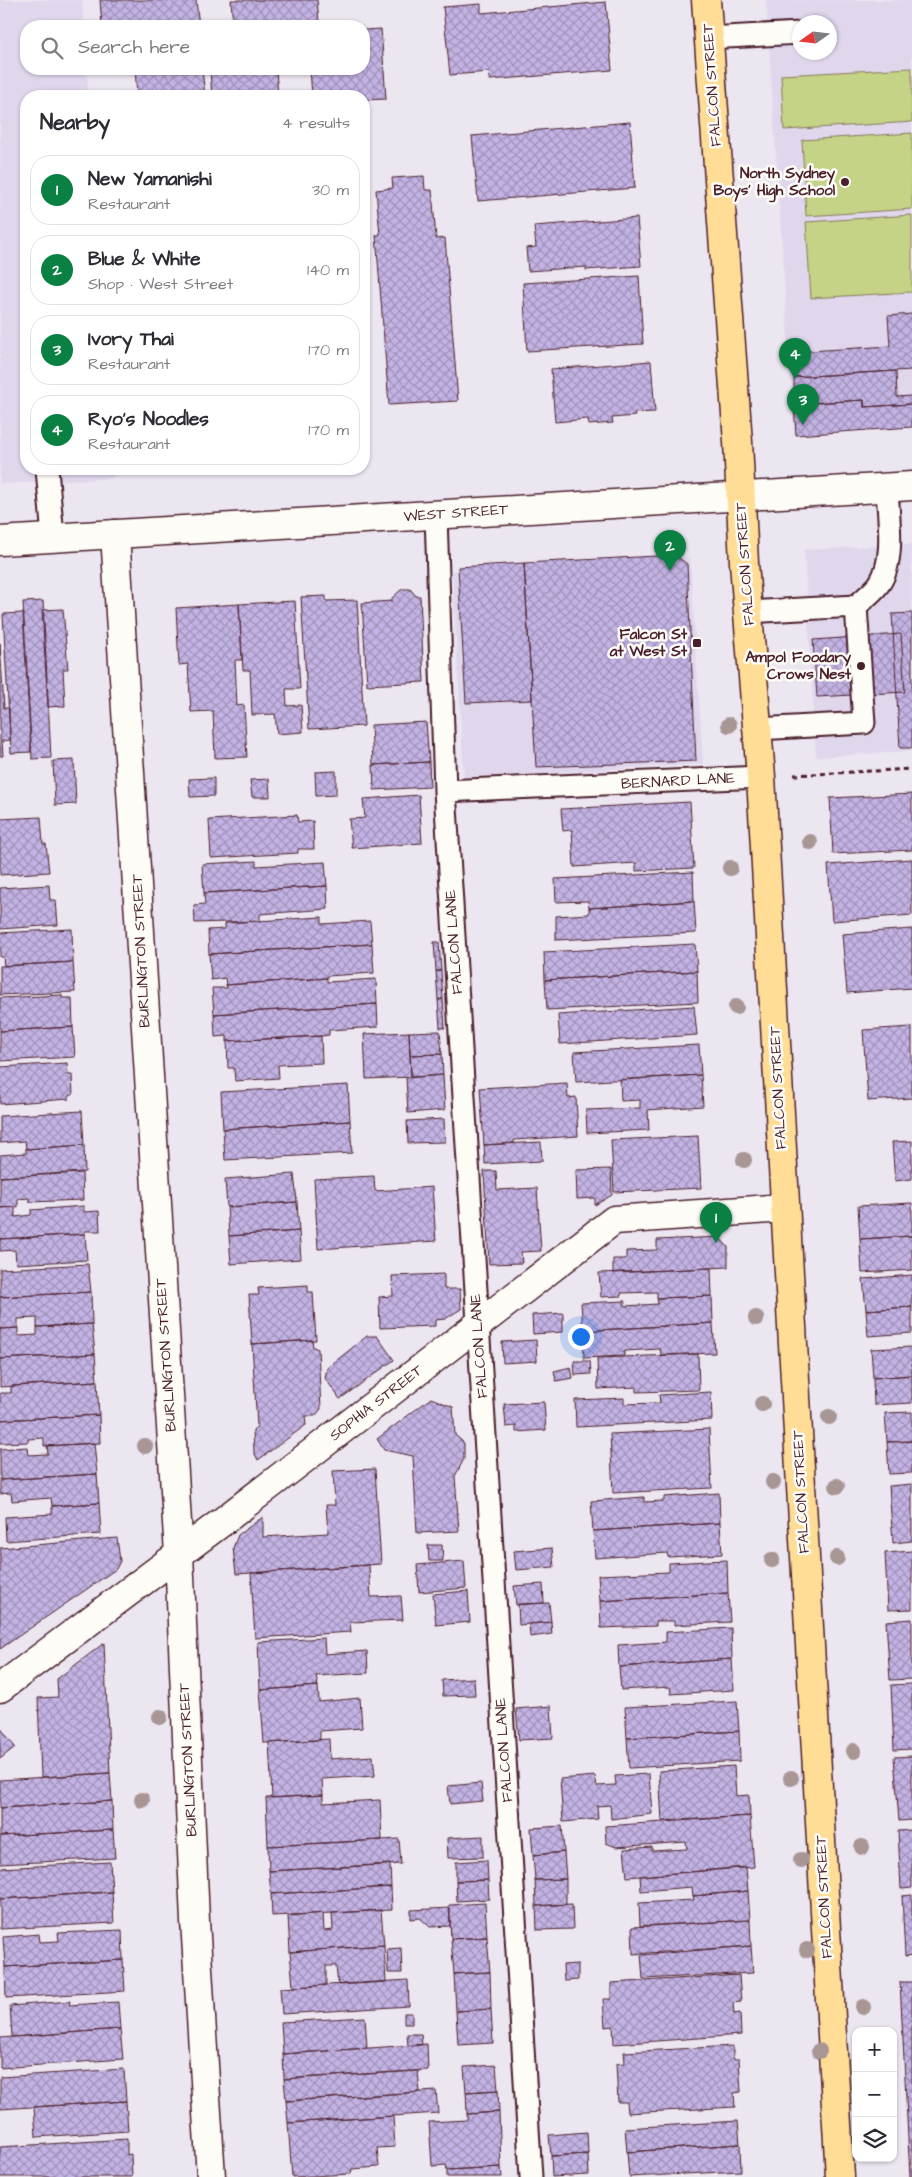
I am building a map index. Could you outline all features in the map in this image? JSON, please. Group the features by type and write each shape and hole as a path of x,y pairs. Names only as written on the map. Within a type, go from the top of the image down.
{"main road":[{"name":"FALCON STREET","path":"706,0 761,777 840,2177"}],"street":[{"name":"WEST STREET","path":"0,541 741,495 900,487"},
{"name":"BURLINGTON STREET","path":"115,534 179,1554 195,1922 211,2177"},
{"name":"SOPHIA STREET","path":"0,1688 179,1554 614,1220 785,1208"}],"lane":[{"path":"708,38 792,33"},
{"path":"48,475 53,537"},
{"path":"748,612 856,606 879,584 885,572 890,557 900,487"},
{"name":"FALCON LANE","path":"436,515 445,791 531,2177"},
{"path":"758,729 864,723 856,606"},
{"name":"BERNARD LANE","path":"445,791 761,777"}],"path":[{"path":"761,777 912,769"}],"shaded area":[{"path":"0,0 82,0 84,20 20,20 20,75 87,75 88,90 20,90 20,475 113,475 113,478 0,484"},
{"name":"North Sydney Boys' High School","path":"766,0 912,0 912,425 794,432"},
{"path":"912,544 912,751 816,757 804,550"},
{"path":"690,557 703,764 464,778 452,571"}],"green space":[{"path":"912,68 912,122 784,130 781,75"},
{"path":"912,133 912,209 806,216 802,140"},
{"path":"912,215 912,292 811,298 806,222"}],"building":[{"path":"100,0 196,0 198,20 102,20"},
{"path":"231,0 317,0 319,20 233,20"},
{"path":"606,2 612,70 490,80 489,72 450,75 443,7 481,4 481,13"},
{"path":"381,29 386,99 370,100 370,90 312,90 310,75 370,75 370,30"},
{"path":"135,75 203,75 204,90 137,90"},
{"path":"210,75 276,75 278,90 212,90"},
{"path":"630,122 635,188 478,201 472,136"},
{"path":"424,176 425,190 432,190 436,239 445,238 458,401 389,405 376,235 380,235 376,190 393,188 392,178"},
{"path":"637,218 641,266 586,270 586,267 528,271 526,248 536,247 534,226"},
{"path":"639,276 643,344 527,351 523,283"},
{"path":"912,314 912,370 794,377 792,352 890,346 888,316"},
{"path":"651,361 655,412 634,413 635,416 612,418 613,423 589,425 588,419 555,422 551,369"},
{"path":"896,371 897,397 911,396 912,404 864,407 864,400 794,404 794,377"},
{"path":"864,400 864,407 912,404 912,427 796,435 794,404"},
{"path":"675,555 687,564 696,761 536,767 524,563"},
{"path":"524,563 532,700 466,703 458,567"},
{"path":"402,589 410,589 416,596 420,596 424,682 367,685 362,603 392,601 392,598"},
{"path":"326,596 326,601 357,600 364,726 309,729 301,597"},
{"path":"43,601 51,758 32,759 23,602"},
{"path":"295,601 300,689 286,689 287,706 301,705 303,732 277,734 275,714 252,715 250,670 243,670 239,604"},
{"path":"239,604 242,660 235,660 237,706 244,705 247,757 215,758 213,711 191,712 188,664 179,665 176,608"},
{"path":"63,609 68,669 63,669 65,706 48,707 42,610"},
{"path":"23,613 31,752 11,753 3,614"},
{"path":"912,613 912,748 900,748 892,614"},
{"path":"901,634 905,692 817,697 813,640"},
{"path":"0,643 4,708 9,708 10,740 2,741 3,756 0,756"},
{"path":"426,722 429,762 373,765 371,725"},
{"path":"74,760 76,804 55,805 53,761"},
{"path":"429,762 430,787 374,790 373,765"},
{"path":"336,771 336,795 316,796 315,772"},
{"path":"214,778 214,796 190,797 189,779"},
{"path":"269,779 270,797 252,797 250,780"},
{"path":"912,794 912,850 833,854 830,798"},
{"path":"419,795 422,843 352,848 349,819 365,818 363,799"},
{"path":"690,802 694,868 636,871 636,863 574,867 572,830 563,831 561,809"},
{"path":"297,815 298,822 313,821 314,849 298,849 298,853 211,858 209,820"},
{"path":"41,817 43,844 46,844 49,872 0,875 0,819"},
{"path":"912,859 912,915 832,921 828,865"},
{"path":"256,861 256,866 325,862 327,886 204,893 202,864"},
{"path":"693,872 694,901 589,908 588,901 556,902 555,879"},
{"path":"49,885 50,900 56,900 58,925 0,929 0,888"},
{"path":"327,886 328,909 260,914 260,921 195,923 194,905 205,904 204,893"},
{"path":"694,901 696,933 556,940 556,916 589,914 589,908"},
{"path":"322,917 322,924 370,921 372,944 209,954 208,930 225,929 225,923"},
{"path":"72,929 73,962 4,966 3,957 0,957 0,933"},
{"path":"912,929 912,988 847,993 842,934"},
{"path":"434,942 439,942 441,971 436,971"},
{"path":"372,944 374,973 226,985 225,978 211,980 209,954"},
{"path":"695,944 697,971 545,980 544,952"},
{"path":"73,962 75,992 0,995 0,966"},
{"path":"436,971 441,971 443,999 438,1000"},
{"path":"697,971 698,1002 547,1010 545,980"},
{"path":"327,978 327,982 376,979 377,1004 214,1014 212,988 227,988 226,985"},
{"path":"62,995 62,998 72,998 73,1027 0,1031 0,998"},
{"path":"443,999 445,1028 440,1028 438,1000"},
{"path":"377,1004 378,1027 329,1030 329,1035 321,1036 227,1041 227,1036 215,1037 214,1014"},
{"path":"694,1006 697,1035 560,1044 558,1015"},
{"path":"73,1027 75,1057 0,1061 0,1031"},
{"path":"912,1027 912,1098 868,1101 863,1030"},
{"path":"440,1031 442,1054 410,1055 409,1032"},
{"path":"409,1032 411,1077 366,1079 364,1034"},
{"path":"321,1036 322,1063 278,1065 279,1078 235,1081 234,1068 228,1068 227,1041"},
{"path":"699,1045 701,1075 576,1082 574,1052"},
{"path":"442,1054 443,1075 411,1077 410,1055"},
{"path":"67,1063 68,1075 72,1075 73,1095 69,1095 69,1099 0,1104 0,1067"},
{"path":"443,1075 445,1110 408,1113 406,1078"},
{"path":"701,1075 703,1106 648,1110 649,1130 587,1133 586,1110 640,1108 640,1100 621,1101 620,1080"},
{"path":"567,1083 568,1098 576,1097 578,1136 514,1140 514,1143 484,1145 480,1088"},
{"path":"348,1085 350,1121 223,1129 221,1092"},
{"path":"82,1111 84,1145 26,1149 25,1141 0,1143 0,1116"},
{"path":"444,1119 445,1142 408,1143 407,1121"},
{"path":"350,1121 352,1153 225,1160 223,1129"},
{"path":"698,1136 701,1188 614,1192 611,1140"},
{"path":"912,1141 912,1179 895,1181 892,1142"},
{"path":"541,1142 542,1161 485,1164 484,1145"},
{"path":"84,1145 85,1172 0,1177 0,1155 26,1153 26,1149"},
{"path":"611,1169 612,1195 595,1205 595,1198 577,1199 576,1170"},
{"path":"484,1171 496,1171 497,1190 537,1188 541,1251 521,1252 522,1263 489,1264"},
{"path":"82,1173 83,1200 30,1202 29,1198 18,1199 18,1207 0,1208 0,1177"},
{"path":"294,1174 297,1202 227,1207 225,1179"},
{"path":"374,1176 375,1191 432,1187 436,1241 318,1249 314,1179"},
{"path":"297,1202 299,1231 229,1236 227,1207"},
{"path":"912,1203 912,1236 860,1239 858,1206"},
{"path":"84,1206 84,1212 99,1211 100,1231 85,1231 85,1234 0,1239 0,1208 15,1207 15,1217 31,1215 31,1210"},
{"path":"299,1231 301,1259 231,1264 229,1236"},
{"path":"85,1234 87,1260 16,1264 15,1250 0,1251 0,1239"},
{"path":"912,1236 912,1270 862,1273 860,1239"},
{"path":"719,1237 728,1247 728,1267 613,1273 613,1259 626,1259 626,1251 657,1250 657,1240"},
{"path":"88,1264 91,1292 0,1297 0,1269"},
{"path":"711,1268 712,1296 657,1298 657,1292 621,1293 621,1296 601,1297 599,1273"},
{"path":"444,1274 444,1289 460,1289 461,1309 445,1319 435,1320 435,1326 380,1328 379,1297 393,1296 392,1276"},
{"path":"912,1275 912,1307 866,1310 863,1279"},
{"path":"308,1285 308,1292 313,1292 316,1340 252,1344 249,1295 259,1295 258,1288"},
{"path":"91,1292 92,1324 37,1327 37,1318 18,1319 18,1328 0,1329 0,1297"},
{"path":"712,1296 713,1323 583,1331 581,1303 625,1301 625,1306 658,1304 657,1298"},
{"path":"912,1307 912,1333 868,1336 866,1310"},
{"path":"563,1313 563,1332 533,1334 532,1315"},
{"path":"713,1323 715,1353 661,1355 660,1349 624,1351 624,1356 584,1358 583,1331"},
{"path":"92,1324 95,1354 0,1359 0,1329 18,1328 18,1336 37,1335 37,1327"},
{"path":"367,1336 377,1336 394,1360 340,1399 325,1378 327,1368"},
{"path":"312,1340 313,1347 318,1349 321,1409 315,1416 305,1416 306,1425 258,1460 254,1452 253,1431 257,1426 252,1344"},
{"path":"536,1340 537,1361 503,1363 502,1342"},
{"path":"912,1347 912,1375 873,1378 871,1349"},
{"path":"95,1354 97,1381 0,1387 0,1359"},
{"path":"698,1354 699,1390 636,1392 636,1387 598,1389 597,1358"},
{"path":"574,1361 590,1361 591,1374 575,1375"},
{"path":"571,1367 573,1378 556,1381 554,1371"},
{"path":"912,1375 912,1403 874,1405 873,1378"},
{"path":"97,1381 99,1415 0,1420 0,1393 11,1393 11,1386"},
{"path":"711,1392 712,1420 576,1427 575,1400 624,1398 624,1404 660,1403 659,1395"},
{"path":"431,1398 453,1407 455,1435 464,1443 464,1459 455,1476 459,1531 417,1533 413,1456 384,1450 377,1439"},
{"path":"544,1402 546,1430 516,1432 516,1426 506,1427 504,1404"},
{"path":"912,1412 912,1441 887,1442 885,1413"},
{"path":"99,1415 100,1443 44,1446 44,1438 28,1439 28,1442 0,1443 0,1420"},
{"path":"709,1429 712,1488 613,1493 610,1434"},
{"path":"912,1441 912,1473 889,1474 887,1442"},
{"path":"94,1443 97,1474 0,1480 0,1449 27,1447 28,1455 48,1454 47,1446"},
{"path":"375,1469 381,1564 236,1574 233,1548 238,1535 263,1517 263,1537 328,1533 326,1505 335,1505 333,1471"},
{"path":"97,1474 99,1503 52,1506 51,1498 12,1501 11,1493 0,1494 0,1480"},
{"path":"912,1484 912,1541 893,1543 889,1486"},
{"path":"719,1493 720,1523 593,1531 591,1501 644,1497 644,1502 664,1501 664,1497"},
{"path":"99,1503 101,1534 6,1541 5,1517 52,1514 52,1506"},
{"path":"720,1523 722,1554 668,1557 667,1553 595,1558 593,1531"},
{"path":"117,1538 120,1561 116,1569 0,1649 0,1548"},
{"path":"428,1545 442,1545 443,1561 429,1561"},
{"path":"552,1548 554,1567 516,1570 514,1551"},
{"path":"912,1551 912,1609 888,1610 885,1553"},
{"path":"727,1560 728,1593 600,1601 598,1575 669,1572 669,1563"},
{"path":"464,1561 466,1588 419,1592 417,1565"},
{"path":"369,1565 371,1597 401,1596 403,1620 350,1622 351,1632 255,1638 251,1573"},
{"path":"543,1584 544,1603 516,1605 514,1586"},
{"path":"468,1591 470,1622 436,1625 433,1594"},
{"path":"728,1593 730,1622 674,1625 674,1621 656,1621 656,1626 601,1628 600,1601"},
{"path":"549,1603 551,1622 519,1625 518,1604"},
{"path":"912,1619 912,1679 890,1680 886,1621"},
{"path":"551,1622 552,1634 530,1637 529,1624"},
{"path":"731,1628 732,1659 619,1667 618,1645 666,1642 666,1632"},
{"path":"324,1638 325,1654 367,1651 368,1673 316,1676 318,1686 260,1690 258,1642"},
{"path":"104,1643 110,1773 41,1777 38,1698 58,1697 57,1679"},
{"path":"732,1659 734,1690 671,1694 670,1687 621,1690 619,1667"},
{"path":"474,1678 475,1695 443,1696 442,1680"},
{"path":"912,1684 912,1749 894,1750 891,1685"},
{"path":"318,1686 319,1702 360,1698 362,1728 320,1731 320,1740 264,1743 260,1690"},
{"path":"737,1701 739,1731 627,1738 625,1707"},
{"path":"551,1706 553,1738 519,1740 516,1709"},
{"path":"0,1727 15,1747 0,1759"},
{"path":"739,1731 740,1761 629,1768 627,1738"},
{"path":"329,1739 330,1759 373,1756 375,1776 322,1779 323,1795 272,1798 269,1743"},
{"path":"912,1756 912,1820 899,1821 894,1757"},
{"path":"734,1766 736,1796 749,1795 750,1816 662,1821 659,1771"},
{"path":"110,1773 112,1801 0,1808 0,1780"},
{"path":"649,1774 652,1814 611,1819 610,1805 597,1806 598,1819 563,1822 560,1779 595,1776 597,1786 616,1785 615,1776"},
{"path":"481,1783 483,1801 450,1804 448,1786"},
{"path":"323,1795 323,1803 380,1800 382,1840 268,1846 266,1798"},
{"path":"112,1801 113,1830 0,1836 0,1808"},
{"path":"750,1816 754,1867 627,1877 624,1849 652,1847 652,1851 687,1849 686,1842 616,1847 606,1843 605,1826"},
{"path":"562,1826 564,1852 533,1855 531,1828"},
{"path":"113,1830 115,1858 0,1864 0,1836"},
{"path":"912,1830 912,1888 901,1889 898,1831"},
{"path":"483,1836 483,1857 448,1858 447,1838"},
{"path":"399,1839 401,1864 269,1871 268,1846"},
{"path":"564,1852 566,1879 535,1880 533,1855"},
{"path":"487,1860 488,1880 456,1881 456,1862"},
{"path":"110,1862 112,1892 0,1899 0,1868"},
{"path":"390,1864 391,1887 271,1894 269,1871"},
{"path":"746,1867 748,1891 693,1896 692,1887 641,1891 640,1876"},
{"path":"566,1879 566,1904 536,1906 535,1880"},
{"path":"488,1880 489,1899 457,1901 456,1881"},
{"path":"391,1887 392,1910 272,1916 271,1894"},
{"path":"748,1891 750,1920 640,1926 639,1903 694,1900 693,1896"},
{"path":"112,1892 114,1923 0,1929 0,1899"},
{"path":"912,1895 912,1955 905,1956 902,1896"},
{"path":"485,1903 487,1937 451,1939 449,1905"},
{"path":"572,1904 573,1929 537,1930 536,1906"},
{"path":"450,1908 450,1926 430,1927 420,1918 411,1919 411,1910"},
{"path":"381,1910 384,1945 290,1952 288,1916 323,1913 324,1931 333,1930 332,1913"},
{"path":"750,1920 751,1946 633,1954 632,1927"},
{"path":"122,1930 123,1960 5,1967 3,1937 39,1934 40,1942 59,1941 58,1933"},
{"path":"487,1937 490,1972 454,1974 451,1939"},
{"path":"384,1945 386,1982 338,1985 336,1966 326,1966 326,1985 293,1987 290,1952"},
{"path":"751,1946 753,1973 643,1979 641,1955"},
{"path":"401,1948 402,1973 388,1973 387,1949"},
{"path":"123,1960 125,1991 6,1998 5,1967"},
{"path":"578,1964 578,1980 564,1981 563,1965"},
{"path":"490,1972 491,2009 456,2011 454,1974"},
{"path":"739,1975 741,2002 733,2003 734,2014 740,2013 741,2035 614,2044 613,2026 605,2027 603,1999 611,1999 611,1983"},
{"path":"408,1980 409,2006 282,2014 280,1988"},
{"path":"900,1982 912,1982 912,2177 910,2177"},
{"path":"70,2001 69,2005 118,2002 120,2029 12,2037 10,2006"},
{"path":"491,2009 493,2043 458,2045 456,2011"},
{"path":"404,2013 412,2013 412,2024 404,2024"},
{"path":"365,2017 367,2048 283,2054 281,2022"},
{"path":"120,2029 123,2059 0,2068 0,2038"},
{"path":"407,2034 421,2034 422,2045 408,2046"},
{"path":"427,2044 428,2070 284,2079 283,2054"},
{"path":"733,2046 733,2059 739,2059 741,2092 734,2093 735,2107 628,2113 627,2102 618,2102 616,2064 625,2063 624,2052"},
{"path":"496,2065 498,2090 466,2092 464,2067"},
{"path":"124,2069 126,2101 0,2109 0,2077"},
{"path":"418,2071 420,2092 286,2101 284,2079"},
{"path":"498,2090 499,2112 467,2114 466,2092"},
{"path":"436,2091 438,2113 288,2123 286,2101"},
{"path":"126,2101 128,2131 36,2137 34,2107"},
{"path":"499,2112 501,2167 447,2170 446,2165 432,2166 429,2122 467,2120 467,2114"},
{"path":"393,2116 395,2147 377,2148 379,2167 352,2169 351,2174 292,2177 288,2123"},
{"path":"738,2121 740,2144 627,2152 625,2128"},
{"path":"587,2132 588,2154 551,2156 549,2135"},
{"path":"127,2139 127,2155 131,2154 132,2177 0,2177 0,2147"},
{"path":"740,2144 741,2171 629,2177 627,2152"},
{"path":"588,2154 589,2175 552,2177 551,2156"},
{"path":"501,2167 502,2177 447,2177 447,2170"}],"place":[{"name":"North Sydney Boys' High School","path":"845,182"},
{"name":"Ryo's Noodles","path":"795,379"},
{"name":"Ivory Thai","path":"803,425"},
{"name":"Blue & White","path":"670,571"},
{"name":"Falcon St at West St","path":"697,643"},
{"name":"Ampol Foodary Crows Nest","path":"861,666"},
{"name":"New Yamanishi","path":"716,1243"}]}
